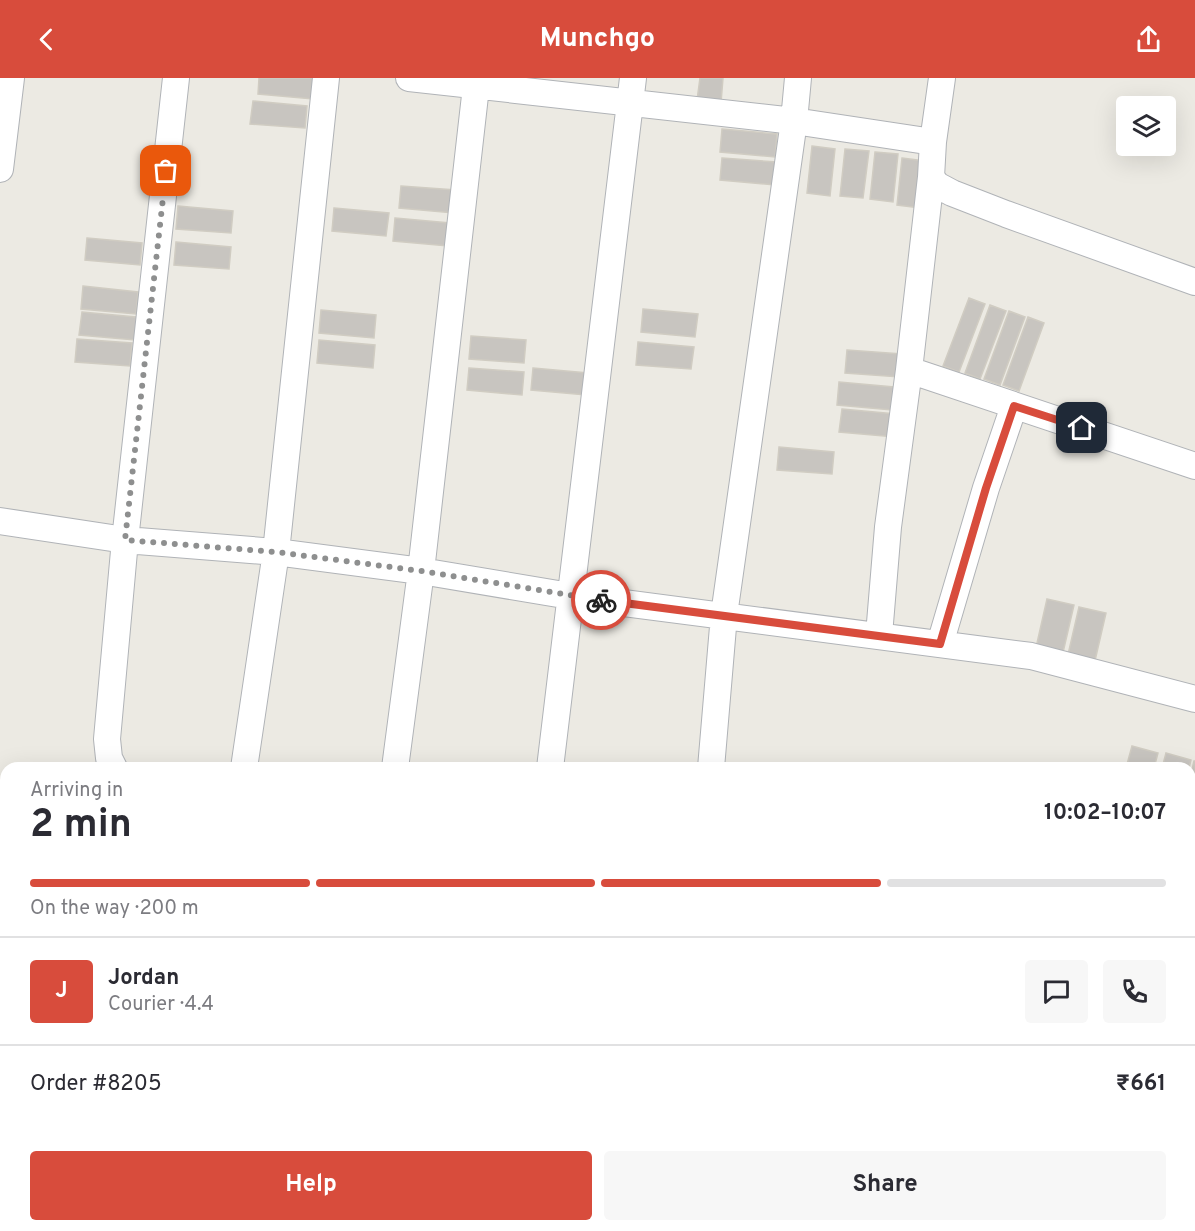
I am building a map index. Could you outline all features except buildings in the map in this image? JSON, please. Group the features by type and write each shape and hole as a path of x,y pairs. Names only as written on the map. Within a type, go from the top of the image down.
{"street":[{"path":"0,169 11,78"},
{"path":"111,762 107,739 125,540 176,78"},
{"path":"245,762 276,552 326,78"},
{"path":"409,78 477,81 630,103 794,121 933,142"},
{"path":"551,762 633,78"},
{"path":"712,762 724,615 794,121 798,78"},
{"path":"879,635 888,527 909,370 942,78"},
{"path":"395,762 421,571 477,81"},
{"path":"931,177 937,185 952,193 1195,282"},
{"path":"909,370 1195,466"},
{"path":"940,644 986,488 1014,406"},
{"path":"0,521 125,540 276,552 421,571 570,596 1031,656 1195,699"}],"way so far":[{"path":"166,171 125,540 276,552 421,571 601,600"}],"route":[{"path":"601,600 940,644 986,488 1014,406 1082,428"}]}
